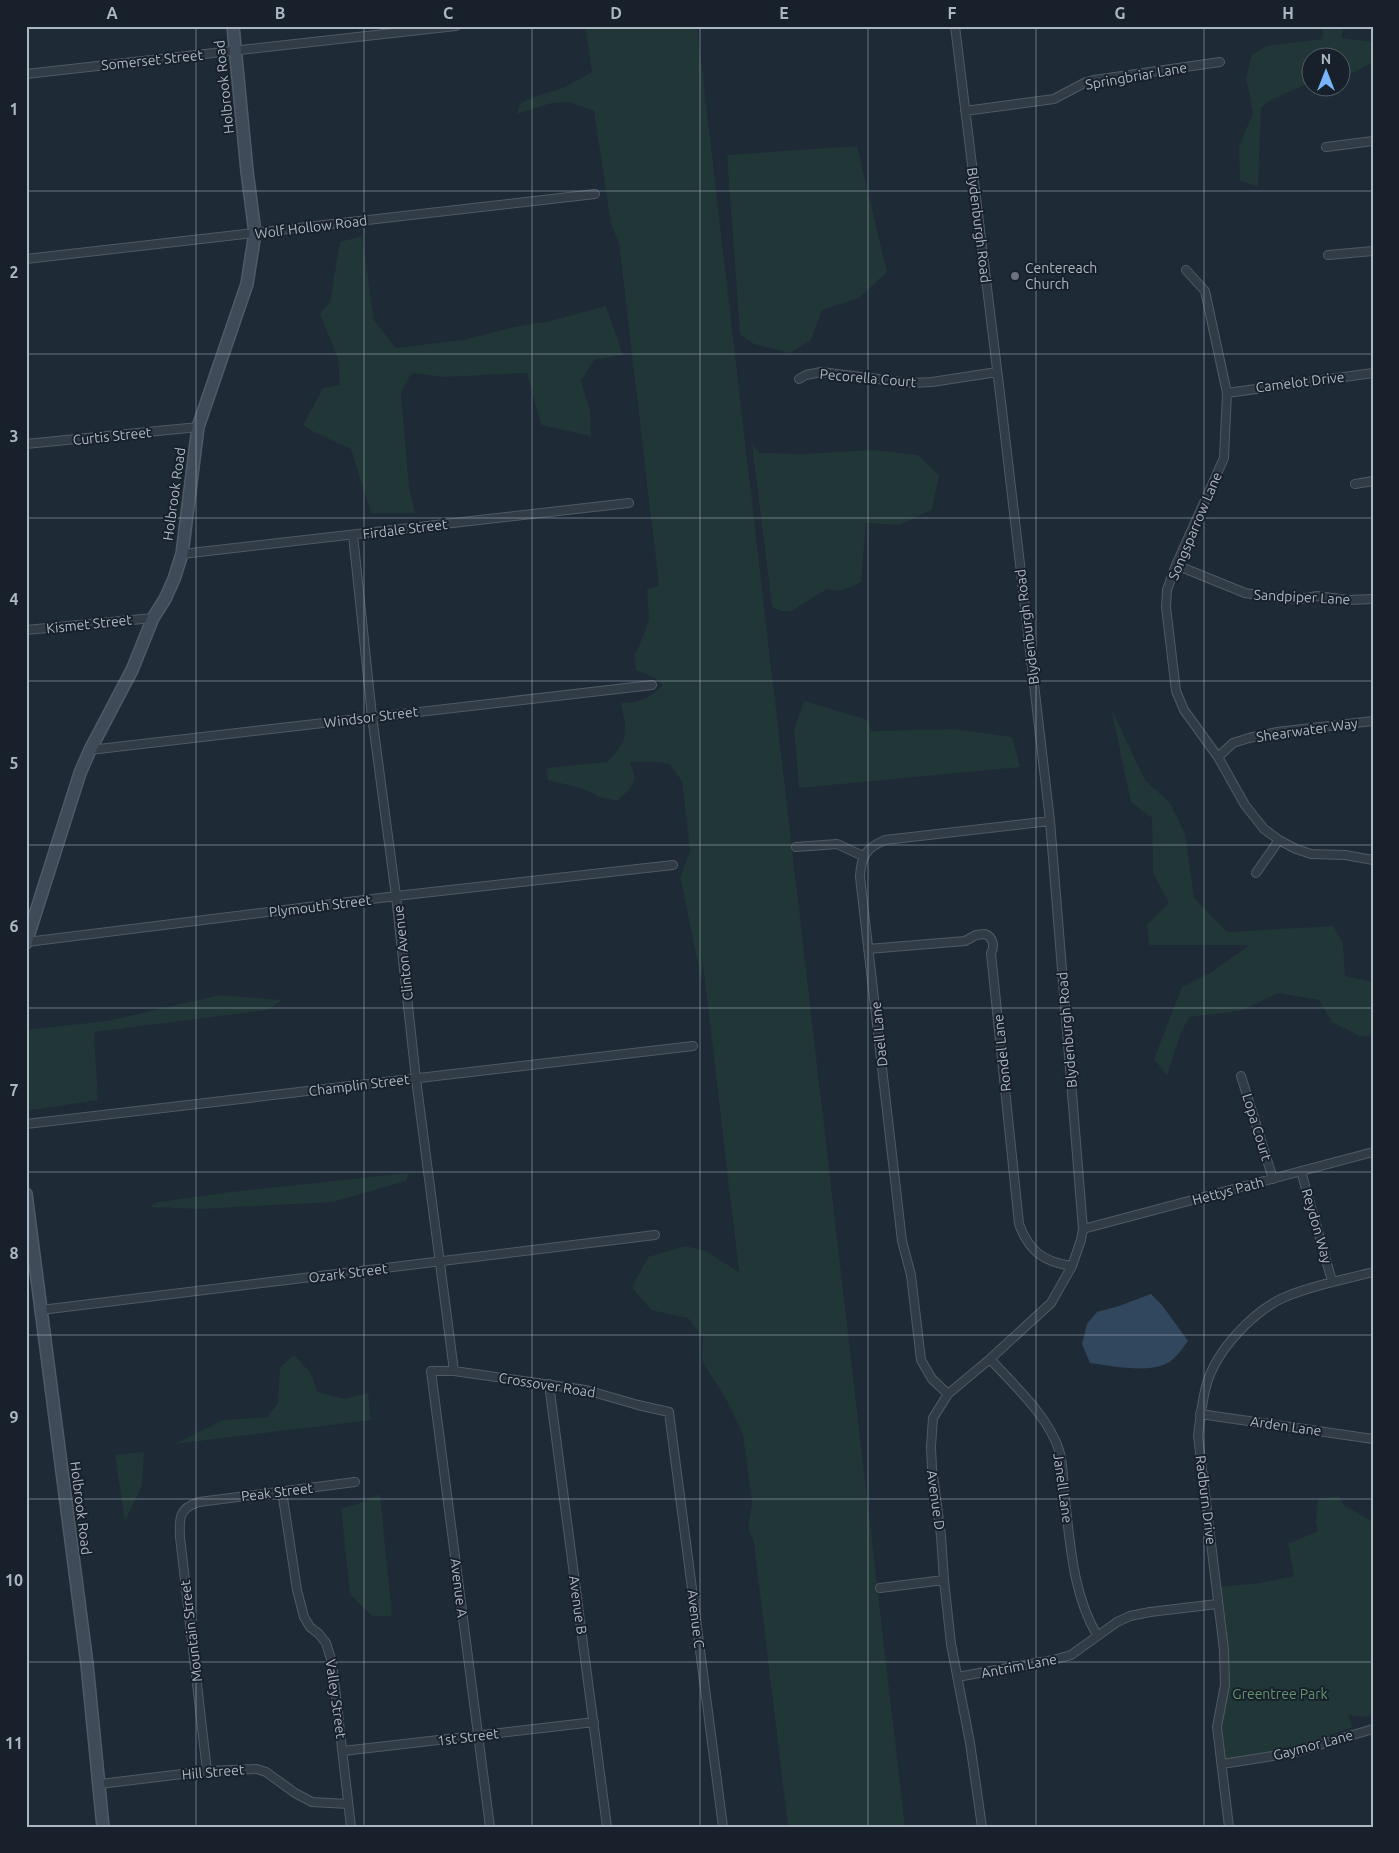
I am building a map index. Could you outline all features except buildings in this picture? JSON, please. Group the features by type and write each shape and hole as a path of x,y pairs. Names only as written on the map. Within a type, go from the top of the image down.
{"street":[{"name":"Holbrook Road","path":"26,943 80,772 132,670 153,618 165,599 182,554 198,427 247,284 255,233 233,26"},
{"name":"Somerset Street","path":"26,74 456,26"},
{"name":"Blydenburgh Road","path":"955,26 998,372 1050,821 1083,1229"},
{"name":"Springbriar Lane","path":"965,111 1054,99 1086,82 1094,80 1220,62"},
{"path":"1326,147 1373,141"},
{"name":"Wolf Hollow Road","path":"26,259 595,194"},
{"path":"1328,255 1373,250"},
{"name":"Songsparrow Lane","path":"1186,270 1205,291 1227,393 1224,458 1176,565 1167,590 1166,607 1176,691 1184,710 1218,757 1246,806 1264,829 1279,840 1311,854 1345,855 1373,860"},
{"name":"Pecorella Court","path":"800,380 806,375 821,372 896,382 917,382 998,372"},
{"name":"Camelot Drive","path":"1227,393 1373,373"},
{"name":"Curtis Street","path":"26,444 198,427"},
{"path":"1355,484 1373,481"},
{"name":"Firdale Street","path":"182,554 629,503"},
{"name":"Clinton Avenue","path":"353,535 372,716 454,1371"},
{"name":"Sandpiper Lane","path":"1176,565 1246,593 1301,599 1317,596 1348,600 1373,600"},
{"name":"Kismet Street","path":"26,630 153,618"},
{"name":"Windsor Street","path":"90,750 652,685"},
{"name":"Shearwater Way","path":"1218,757 1233,743 1249,738 1286,731 1373,721"},
{"path":"796,847 837,844 863,856 878,843 894,838 1050,821"},
{"path":"1256,873 1279,840"},
{"name":"Daell Lane","path":"863,856 860,877 902,1241 911,1275 919,1348 926,1371 948,1394"},
{"name":"Plymouth Street","path":"26,943 396,896 673,865"},
{"name":"Rondel Lane","path":"868,949 965,941 976,935 985,934 992,939 993,947 991,953 1019,1224 1023,1235 1035,1252 1057,1264 1072,1266"},
{"name":"Champlin Street","path":"26,1124 693,1046"},
{"name":"Lopa Court","path":"1241,1076 1273,1178"},
{"name":"Hettys Path","path":"1083,1229 1373,1152"},
{"name":"Reydon Way","path":"1301,1171 1332,1281"},
{"name":"Holbrook Road","path":"26,1194 87,1664 103,1827"},
{"name":"Avenue D","path":"982,1827 970,1743 957,1677 944,1580 941,1536 932,1468 933,1418 948,1394 990,1359 1051,1303 1072,1266 1083,1229"},
{"name":"Ozark Street","path":"41,1310 655,1235"},
{"name":"Radburn Drive","path":"1229,1827 1217,1727 1225,1685 1224,1650 1198,1436 1200,1414 1207,1384 1213,1367 1225,1350 1245,1325 1265,1309 1284,1298 1332,1281 1373,1272"},
{"name":"Janell Lane","path":"990,1359 1044,1420 1059,1450 1074,1569 1080,1599 1097,1636"},
{"name":"Avenue A","path":"454,1371 432,1371 490,1827"},
{"name":"Crossover Road","path":"454,1371 586,1390 669,1412"},
{"name":"Avenue B","path":"549,1384 607,1827"},
{"name":"Avenue C","path":"669,1412 723,1827"},
{"name":"Arden Lane","path":"1200,1414 1373,1439"},
{"name":"Peak Street","path":"199,1502 355,1482"},
{"name":"Valley Street","path":"282,1491 297,1590 304,1616 310,1627 326,1643 332,1662 351,1827"},
{"name":"Mountain Street","path":"199,1502 185,1509 180,1516 179,1527 207,1771"},
{"path":"880,1588 944,1580"},
{"name":"Antrim Lane","path":"957,1677 1053,1660 1070,1655 1117,1622 1130,1616 1217,1604"},
{"name":"1st Street","path":"343,1751 594,1722"},
{"name":"Gaymor Lane","path":"1222,1764 1292,1753 1373,1729"},
{"name":"Hill Street","path":"100,1784 207,1771 256,1769 266,1772 295,1793 312,1802 348,1804"}],"green space":[{"path":"585,26 697,26 905,1827 788,1827 754,1543 748,1528 752,1503 743,1434 726,1399 702,1361 703,1338 688,1318 651,1310 632,1287 648,1257 685,1246 706,1251 739,1272 703,964 702,982 680,877 690,851 682,781 670,765 660,762 630,762 635,778 630,789 617,801 600,797 584,789 548,780 546,768 607,762 620,747 625,735 625,722 621,703 644,699 663,685 655,678 636,670 634,655 649,620 647,589 659,586 619,243 611,224 594,111 569,102 552,103 517,114 520,104 536,96 563,88 592,72"},
{"path":"1323,26 1343,26 1342,38 1373,42 1373,62 1352,73 1352,48 1302,48 1302,86 1271,100 1261,108 1258,186 1240,181 1239,146 1253,113 1246,78 1252,54 1267,46 1322,39"},
{"path":"857,146 887,272 859,298 822,310 811,340 790,353 754,344 740,334 727,155"},
{"path":"362,236 374,320 396,348 463,340 514,327 550,321 606,306 623,355 594,360 581,381 590,411 591,436 541,425 527,373 445,377 413,373 401,393 409,487 415,513 371,513 351,449 303,425 323,388 340,385 338,358 320,314 330,302 340,242"},
{"path":"752,444 760,453 802,454 873,450 918,455 939,476 932,509 900,525 866,523 861,582 841,591 827,589 792,611 781,611 772,607"},
{"path":"804,701 868,720 871,731 954,729 1012,737 1020,767 799,788 794,729"},
{"path":"1111,708 1145,780 1170,803 1185,833 1194,898 1227,932 1333,926 1343,943 1345,976 1373,982 1373,1035 1362,1037 1332,1022 1319,1000 1278,993 1241,1011 1189,1017 1180,1035 1167,1076 1154,1059 1182,987 1210,973 1250,945 1149,945 1147,925 1169,903 1153,873 1152,818 1131,802"},
{"path":"220,995 282,1000 267,1010 94,1032 98,1100 26,1111 26,1030 107,1021"},
{"path":"409,1173 406,1181 333,1202 201,1209 149,1207 158,1202 230,1192"},
{"path":"294,1355 310,1372 318,1392 345,1399 368,1393 371,1420 175,1444 223,1420 267,1417 278,1403 280,1367"},
{"path":"144,1452 142,1485 125,1521 115,1455"},
{"path":"380,1494 392,1616 372,1616 350,1594 341,1508 358,1504"},
{"name":"Greentree Park","path":"1339,1496 1344,1505 1373,1522 1373,1715 1365,1717 1348,1715 1352,1727 1292,1750 1225,1761 1217,1727 1225,1685 1216,1587 1260,1583 1294,1576 1288,1544 1318,1531 1316,1522 1318,1499"}],"water":[{"path":"1151,1294 1162,1305 1188,1341 1178,1354 1166,1364 1158,1367 1128,1368 1090,1363 1082,1344 1087,1324 1097,1312"}],"place":[{"name":"Centereach Church","path":"1015,276"}]}
